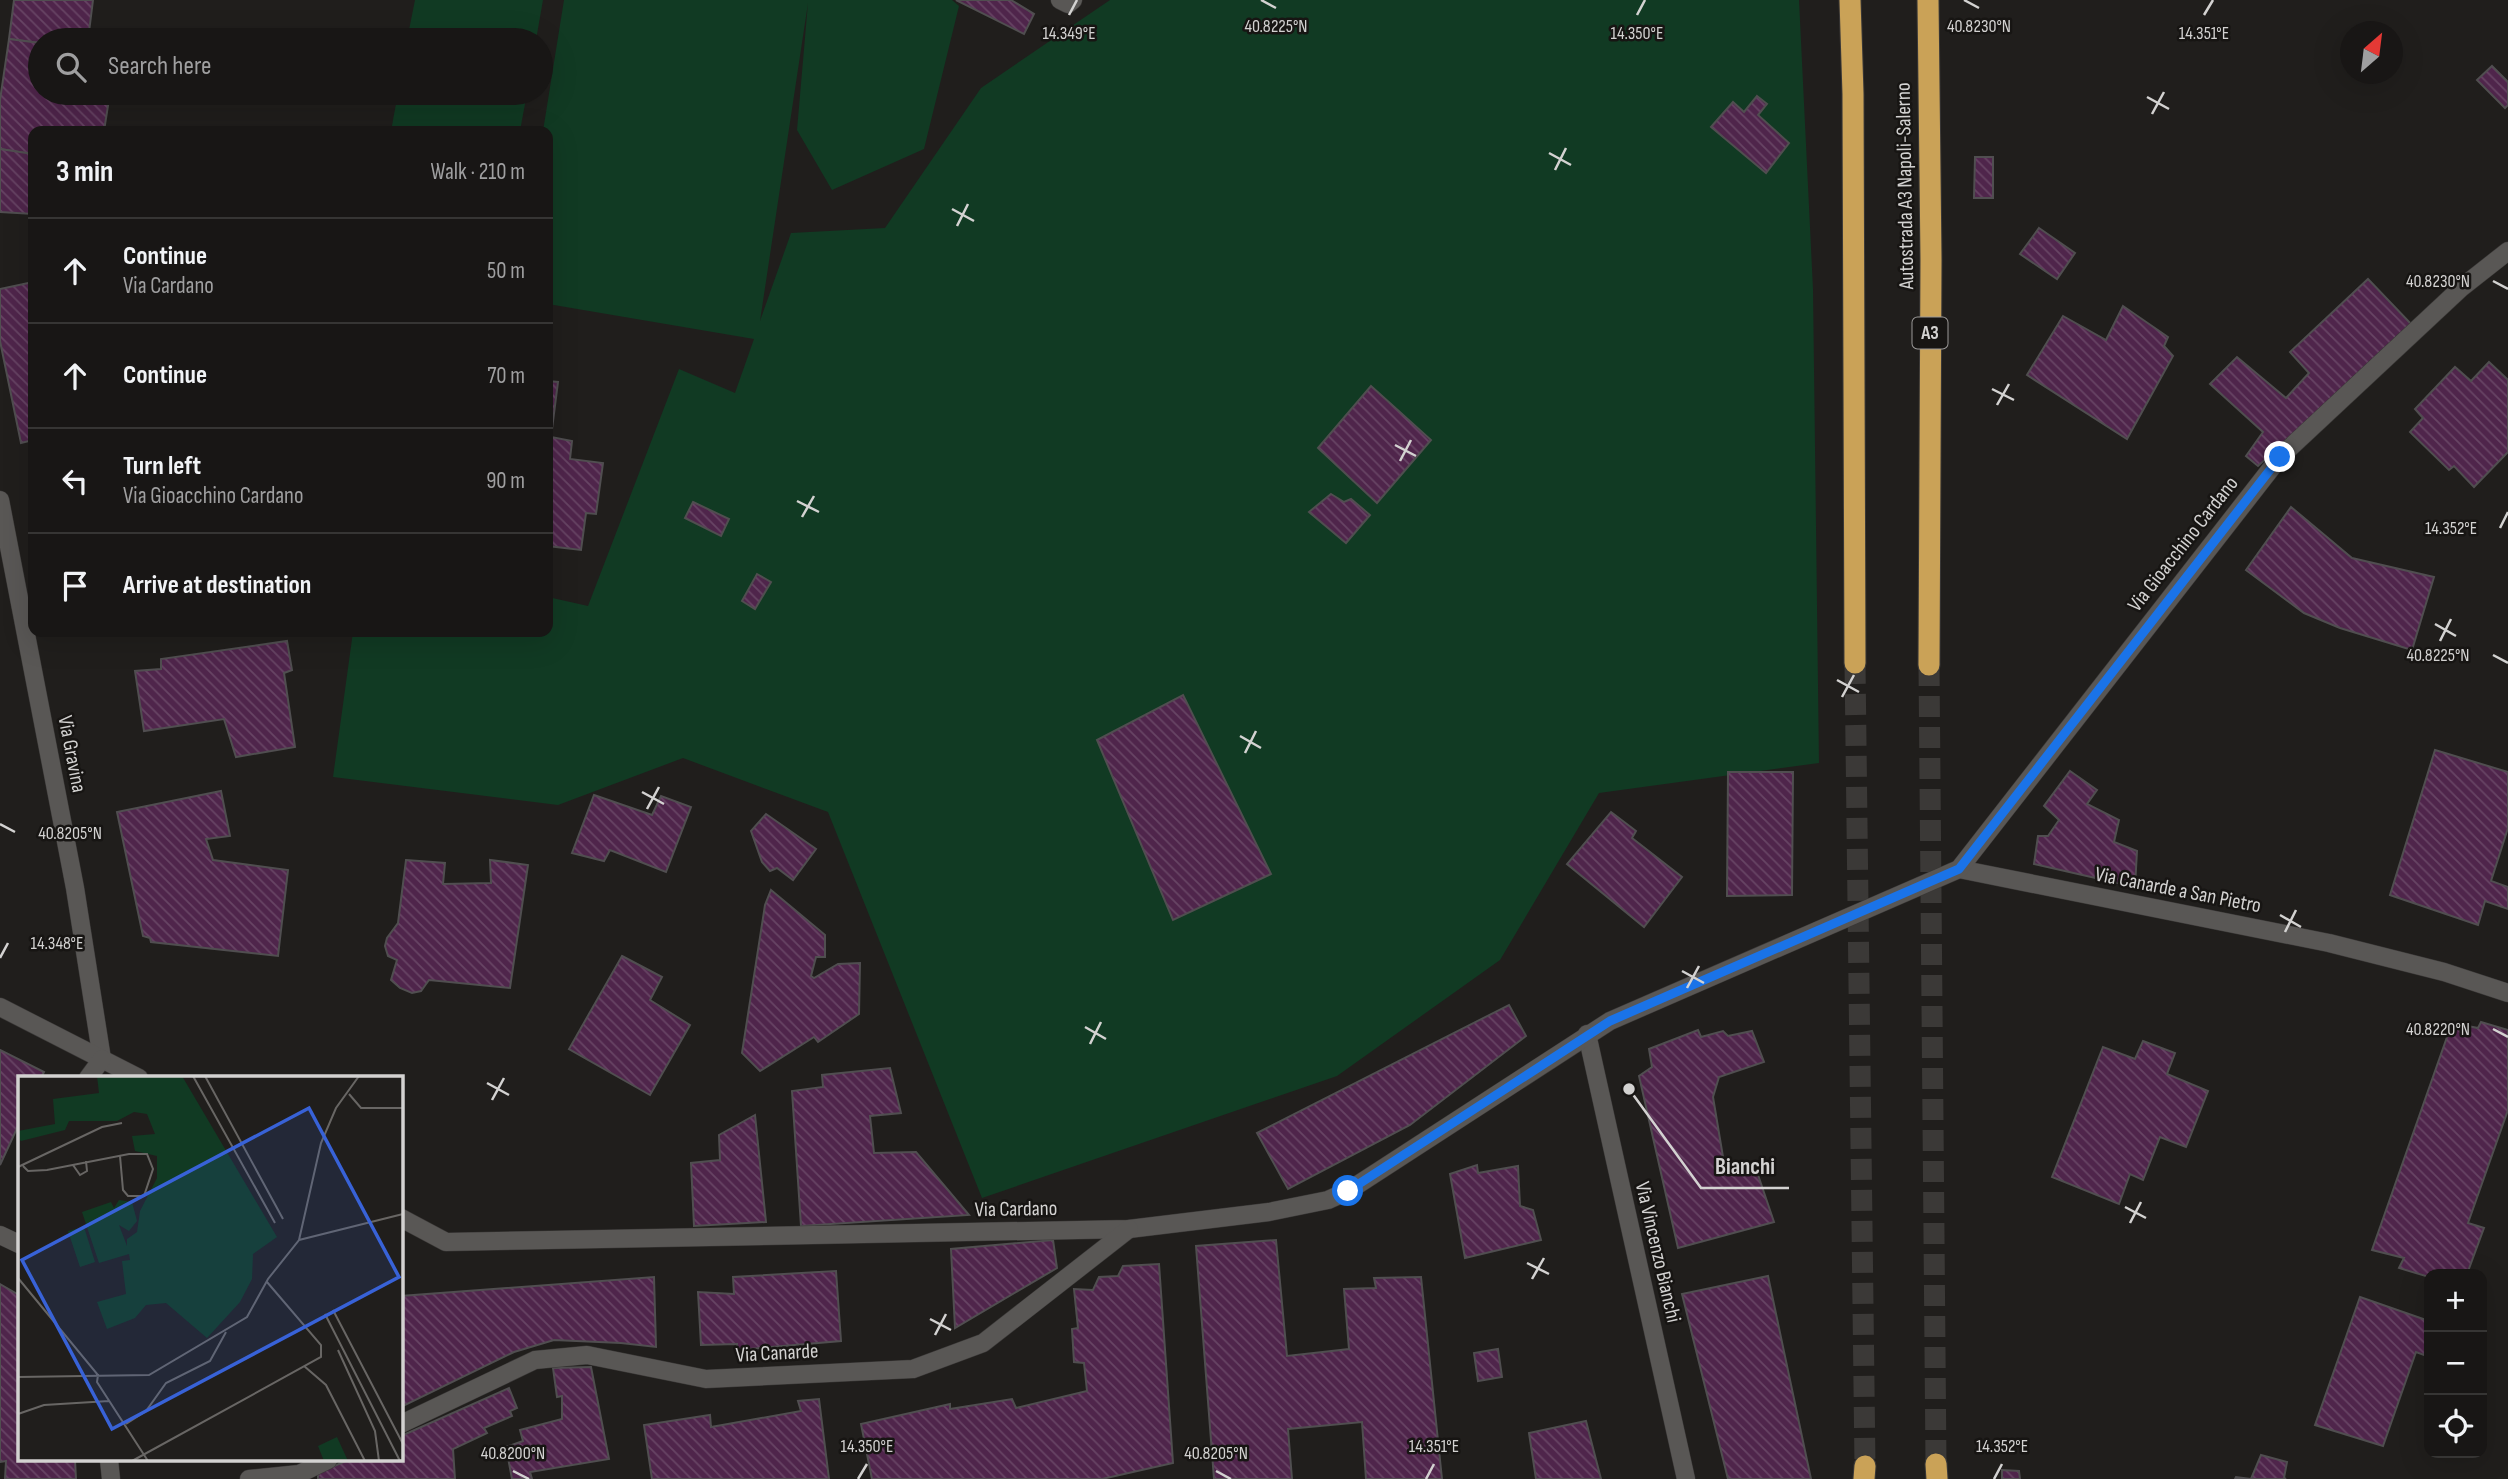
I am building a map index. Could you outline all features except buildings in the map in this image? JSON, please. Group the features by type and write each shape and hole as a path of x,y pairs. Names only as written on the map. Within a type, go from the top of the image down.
{"highway":[{"path":"1850,0 1853,93 1855,663"},
{"name":"Autostrada A3 Napoli-Salerno","path":"1928,0 1931,260 1929,665"}],"street":[{"path":"1060,0 1068,4 1073,0"},
{"name":"Via Gioacchino Cardano","path":"1959,869 2280,457 2461,288 2508,251"},
{"name":"Via Gravina","path":"0,500 75,888 102,1059"},
{"name":"Via Canarde a San Pietro","path":"1959,869 2329,943 2444,971 2508,993"},
{"name":"Via Cardano","path":"402,1219 446,1242 1129,1229 1269,1212 1328,1200 1348,1191 1587,1034 1642,1005 1959,869"},
{"path":"0,1007 135,1076"},
{"name":"Via Vincenzo Bianchi","path":"1587,1034 1686,1479"},
{"path":"89,1076 102,1059"},
{"name":"Via Canarde","path":"402,1424 535,1360 587,1355 706,1379 913,1369 983,1343 1129,1229"},
{"path":"0,1235 18,1244"},
{"path":"249,1479 299,1474 324,1462"}],"green space":[{"path":"415,0 543,0 538,28 409,28"},
{"path":"564,0 952,0 959,6 924,149 832,190 797,130 808,3 760,321 791,233 885,228 981,88 1110,0 1799,0 1813,289 1819,763 1599,793 1500,960 1337,1076 982,1198 828,812 683,758 558,805 333,777 352,637 553,637 553,598 588,606 679,369 735,393 754,339 553,305 553,126 544,126 547,105 553,105 553,69"},
{"path":"396,105 525,105 521,126 392,126"}],"tunnel":[{"path":"1855,663 1865,1466"},
{"path":"1929,665 1936,1464"}],"place":[{"name":"Bianchi","path":"1629,1089"}],"route":[{"path":"1348,1191 1610,1021 1959,869 2011,798 2075,722 2280,457"}]}
